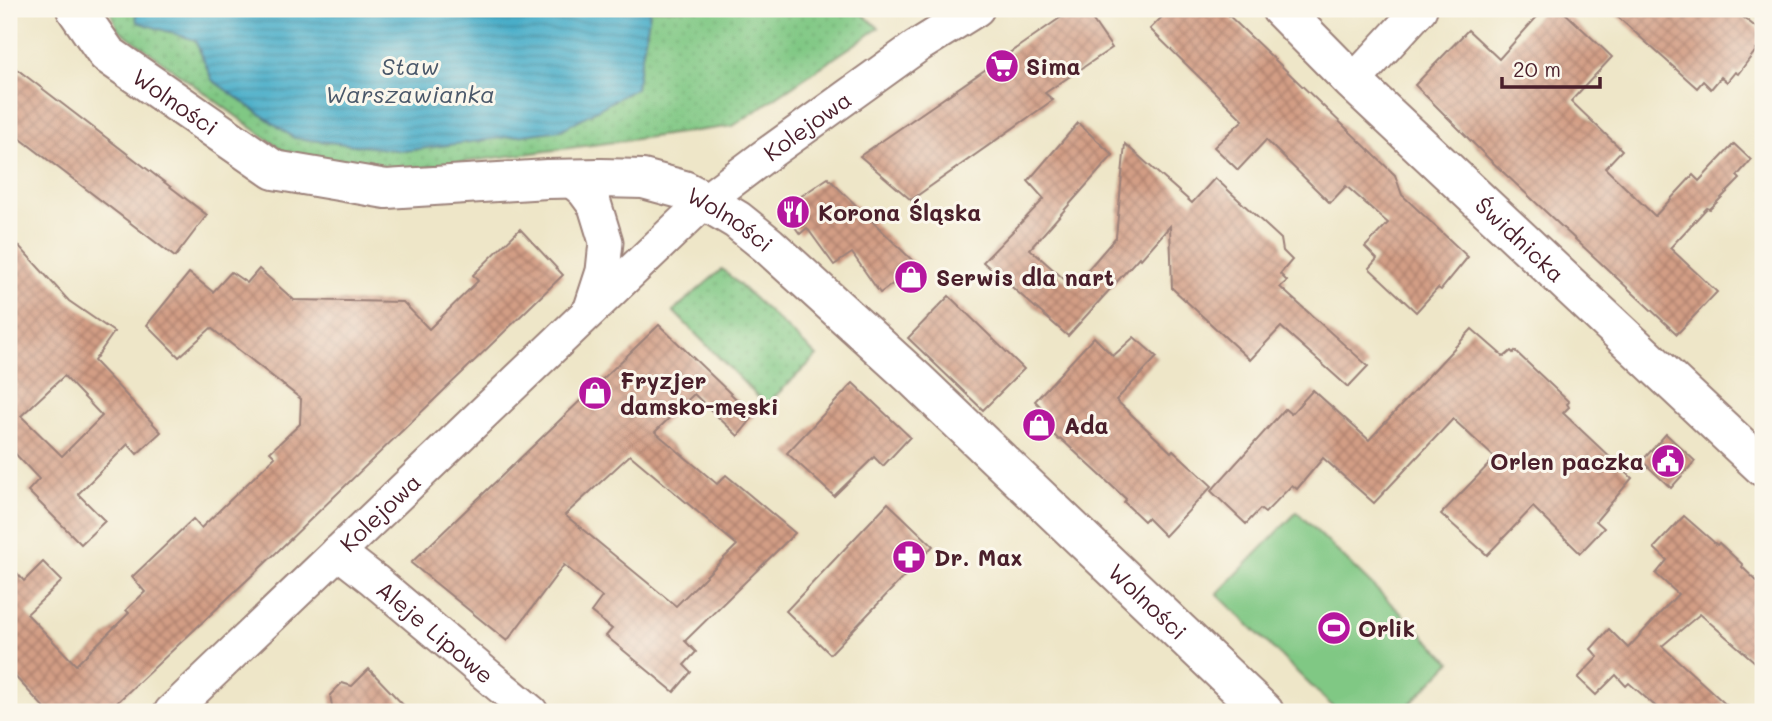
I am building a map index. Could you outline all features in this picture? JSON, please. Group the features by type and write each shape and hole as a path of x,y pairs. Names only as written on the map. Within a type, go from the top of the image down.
{"street":[{"name":"Wolności","path":"76,9 107,54 274,170 386,190 497,181 643,179 684,190 705,201 748,228 916,380 1264,712"},
{"name":"Kolejowa","path":"171,712 705,201 916,47 977,9"},
{"name":"Świdnicka","path":"1281,9 1353,82 1763,467"},
{"path":"1353,82 1420,9"},
{"name":"Kolejowa","path":"569,178 584,191 595,206 606,242 603,271 589,313"},
{"name":"Aleje Lipowe","path":"338,552 531,712"}],"green space":[{"name":"Staw Warszawianka","path":"109,9 856,9 879,28 733,126 390,172 289,155 118,29"},
{"path":"722,269 817,356 766,405 673,311"},
{"name":"Orlik","path":"1297,512 1451,662 1402,712 1338,712 1217,594"}],"water":[{"name":"Staw Warszawianka","path":"135,9 650,9 650,13 636,88 561,130 404,151 294,138 212,80 195,40 137,22"}],"building":[{"path":"1073,9 1085,9 1112,48 1045,93 1053,100 911,200 860,156"},
{"path":"1170,9 1222,9 1395,175 1402,195 1468,257 1441,290 1438,288 1416,312 1369,268 1377,259 1365,247 1388,223 1346,186 1330,203 1266,140 1238,170 1214,147 1243,120 1150,29"},
{"path":"1544,9 1561,9 1612,57 1571,101 1622,150 1605,168 1655,216 1693,175 1699,181 1734,144 1751,160 1737,176 1740,179 1710,209 1707,208 1670,248 1717,292 1677,334 1488,158 1415,85 1468,30 1499,59"},
{"path":"1609,9 1733,9 1763,33 1763,41 1738,74 1735,72 1727,82 1721,77 1711,89 1703,81 1697,88"},
{"path":"9,63 207,215 175,257 9,130"},
{"path":"1078,123 1113,155 1030,249 1073,287 1116,237 1125,144 1192,203 1215,178 1281,239 1283,251 1292,260 1280,274 1287,281 1280,287 1368,366 1348,387 1281,327 1250,360 1172,288 1170,226 1068,336 983,262 1044,199 1028,181"},
{"path":"828,178 918,266 880,293 852,253 834,265 807,228 800,234 782,209"},
{"path":"520,229 563,275 107,712 48,712 9,670 9,564 24,581 43,562 62,581 27,614 76,665 129,613 126,610 145,592 132,577 193,519 201,528 275,457 270,452 300,424 301,399 211,328 179,357 147,325 189,273 213,292 231,272 247,283 259,269 294,300 403,302 429,329 478,281 473,275"},
{"path":"9,235 69,301 114,332 94,361 161,432 137,454 128,444 78,494 105,521 81,544 28,491 39,479 9,447","holes":["64,376 102,416 62,456 21,416"]},
{"path":"949,296 1024,369 983,410 908,338"},
{"path":"659,325 754,416 738,436 694,394 655,432 717,484 726,475 795,533 685,641 696,652 684,665 691,672 674,692 606,636 612,629 591,612 602,597 564,565 507,641 411,563","holes":["630,455 737,545 676,606 565,515"]},
{"path":"1472,329 1504,357 1515,351 1569,402 1569,407 1563,413 1632,478 1596,521 1604,528 1580,553 1533,507 1487,555 1441,514 1495,458 1453,419 1374,503 1323,458 1297,489 1292,485 1265,513 1260,509 1246,524 1211,491 1285,409 1291,414 1313,390 1369,440"},
{"path":"1094,337 1113,356 1134,337 1157,357 1116,400 1212,486 1165,536 1147,518 1144,521 1124,502 1126,499 1044,425 1051,417 1035,401"},
{"path":"853,383 910,437 883,466 874,457 834,496 787,453"},
{"name":"Orlen paczka","path":"1666,434 1695,461 1671,488 1642,461"},
{"path":"888,503 933,546 830,654 786,611"},
{"path":"1684,516 1717,545 1719,543 1763,587 1763,669 1700,614 1662,646 1734,712 1662,712 1629,683 1626,686 1616,675 1596,695 1578,678 1598,657 1591,649 1609,629 1628,648 1678,594 1656,574 1667,560 1654,548"},
{"path":"369,669 410,712 333,712 330,695 342,683 352,686"}],"place":[{"name":"Sima","path":"1002,66"},
{"name":"Korona Śląska","path":"793,212"},
{"name":"Serwis dla nart","path":"911,277"},
{"name":"Fryzjer damsko-męski","path":"595,393"},
{"name":"Ada","path":"1039,425"},
{"name":"Orlen paczka","path":"1668,461"},
{"name":"Dr. Max","path":"909,557"},
{"name":"Orlik","path":"1334,628"}]}
